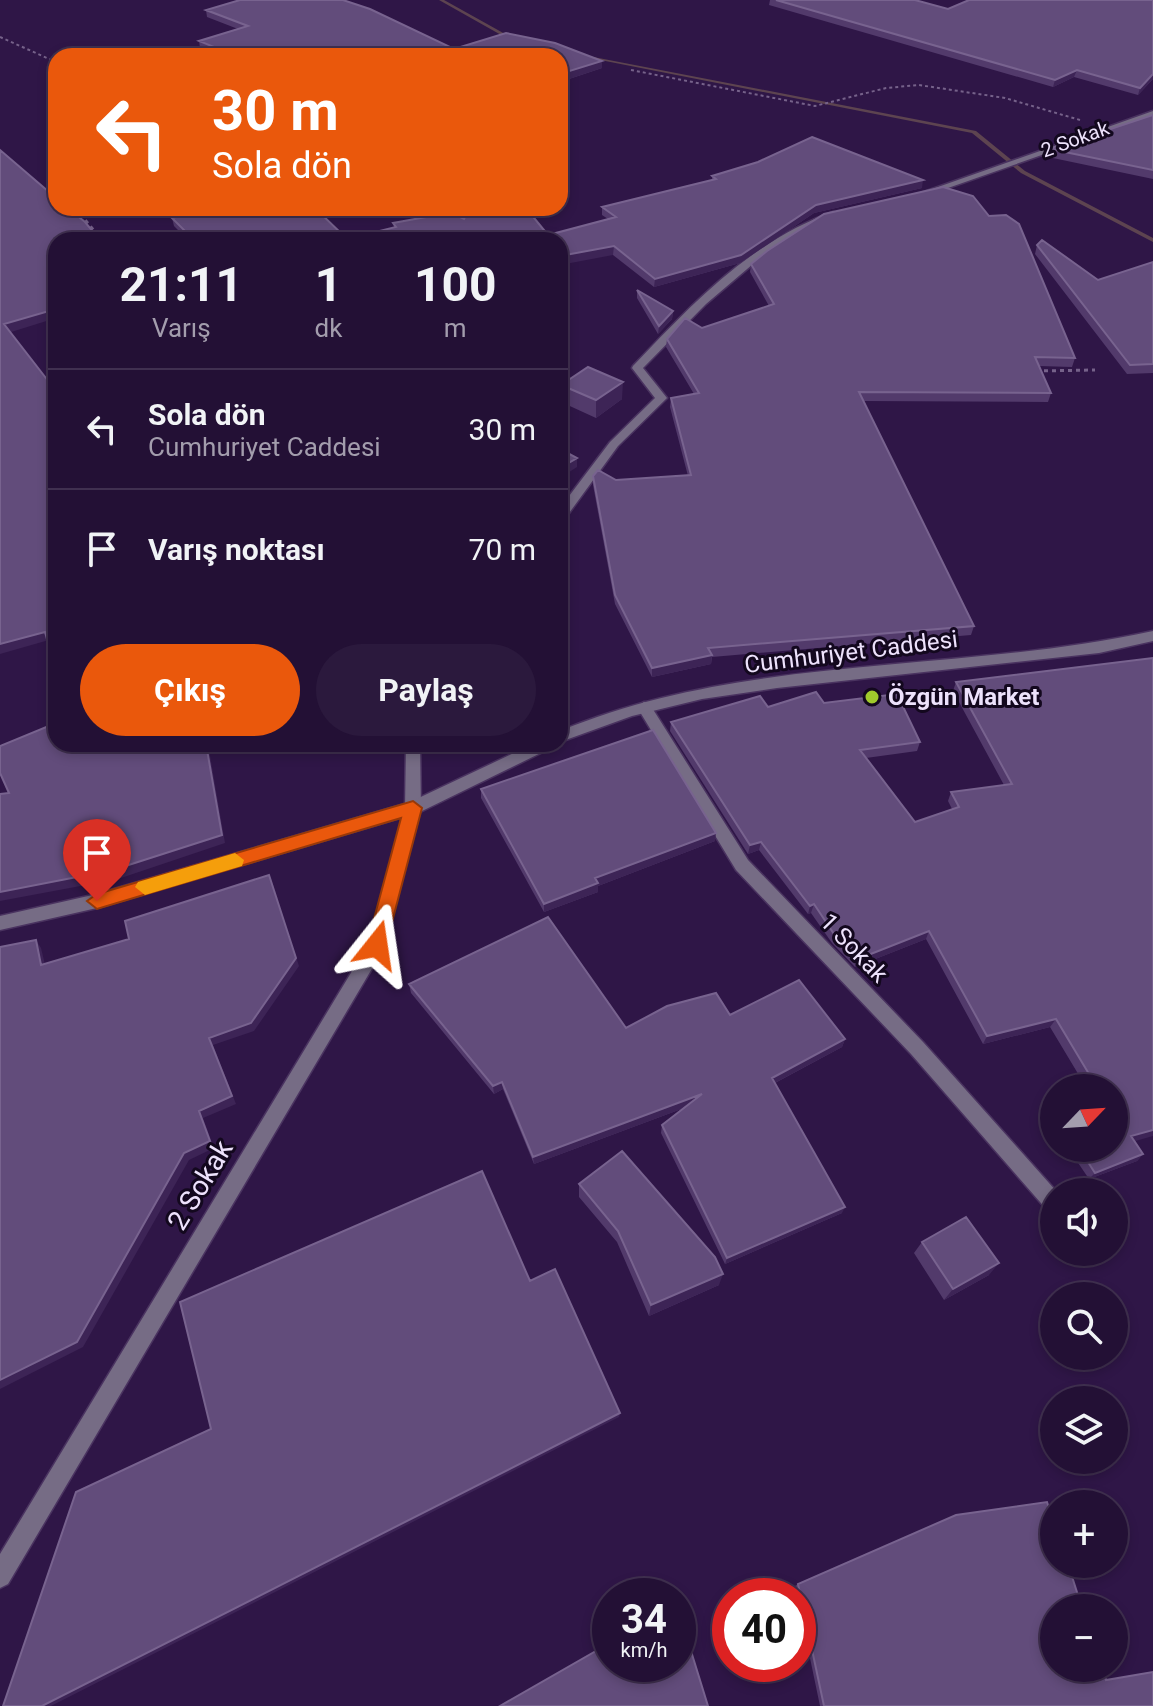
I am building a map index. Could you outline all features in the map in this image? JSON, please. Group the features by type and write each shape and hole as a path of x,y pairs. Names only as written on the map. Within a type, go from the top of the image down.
{"street":[{"name":"2 Sokak","path":"908,197 999,169 1022,158 1153,113"},
{"path":"568,506 614,444 661,398 637,368 677,325 761,255 818,218 848,211"},
{"name":"Cumhuriyet Caddesi","path":"568,733 644,707 764,685 1099,648 1153,636"},
{"name":"1 Sokak","path":"644,707 742,865 917,1048 1040,1187"},
{"name":"2 Sokak","path":"0,1576 377,945 413,808 413,752"},
{"path":"0,923 97,901 413,808 529,752"}],"path":[{"path":"0,37 48,58"},
{"path":"631,70 815,106 886,88 919,85 958,89 1005,98 1106,128"},
{"path":"82,216 95,232"},
{"path":"1033,371 1095,370"}],"building":[{"path":"240,0 343,0 370,9 452,48 216,48 199,41 248,26 206,10"},
{"path":"776,0 915,0 948,9 969,0 1153,0 1153,74 1140,88 1077,70 1055,80"},
{"path":"506,33 555,43 602,61 568,72 568,48 457,48"},
{"path":"1153,115 1153,170 1050,149"},
{"path":"812,137 923,180 816,205 741,255 655,279 614,246 568,255 568,232 559,232 616,217 602,207 716,179 712,176 758,162"},
{"path":"0,150 48,191 48,216 78,216 93,232 48,232 48,311 4,324 48,381 48,643 45,632 0,644"},
{"path":"943,187 973,196 989,216 1006,215 1019,224 1075,358 1035,357 1051,393 859,392 974,626 708,648 712,655 652,668 615,595 593,476 598,470 616,480 691,475 671,398 699,393 667,339 685,318 702,328 774,304 751,264 824,214"},
{"path":"180,216 323,216 340,232 186,232 172,218"},
{"path":"425,216 458,216 464,219 466,216 533,216 546,232 376,232 396,227 393,223"},
{"path":"1042,240 1098,280 1153,262 1153,364 1130,365 1037,245"},
{"path":"637,290 673,311 659,326"},
{"path":"588,367 623,382 596,400 568,388 568,380"},
{"path":"568,453 577,458 568,463"},
{"path":"1153,658 1153,1130 1131,1136 1143,1154 1128,1160 1128,1074 1089,1074 1056,1019 987,1036 929,931 858,959 834,934 814,904 810,906 761,842 750,845 671,722 760,696 768,707 816,692 824,703 897,694 920,742 860,750 915,822 959,807 951,792 1012,784 956,682"},
{"path":"48,726 48,752 207,752 222,835 113,870 0,892 0,794 9,793 0,773 0,746"},
{"path":"653,730 716,833 595,878 598,883 544,904 481,789"},
{"path":"269,875 296,958 251,1023 209,1038 232,1096 199,1111 210,1141 184,1153 77,1342 0,1380 0,947 36,940 41,965 129,939 125,921"},
{"path":"548,917 626,1028 667,1006 716,993 730,1015 799,980 845,1039 772,1078 845,1207 727,1258 662,1125 702,1094 533,1157 502,1082 493,1086 409,984"},
{"path":"622,1151 715,1257 723,1274 651,1305 618,1231 579,1184"},
{"path":"1088,1162 1123,1162 1095,1173"},
{"path":"482,1171 530,1281 555,1269 620,1413 42,1706 3,1706 76,1492 211,1429 180,1302"},
{"path":"966,1217 999,1263 953,1289 922,1242"},
{"path":"1040,1503 1040,1578 1072,1578 1078,1594 1040,1594 1040,1682 1128,1682 1128,1676 1153,1672 1153,1706 824,1706 816,1668 816,1578 812,1578 956,1515"},
{"path":"592,1653 592,1682 696,1682 696,1667 708,1706 500,1706"}],"waterway":[{"path":"441,0 512,39"},
{"path":"585,56 974,132 1023,172 1153,240"}],"slow traffic":[{"path":"145,887 235,860"}],"place":[{"name":"Özgün Market","path":"872,697"}],"route":[{"path":"97,901 413,808 377,945"}]}
